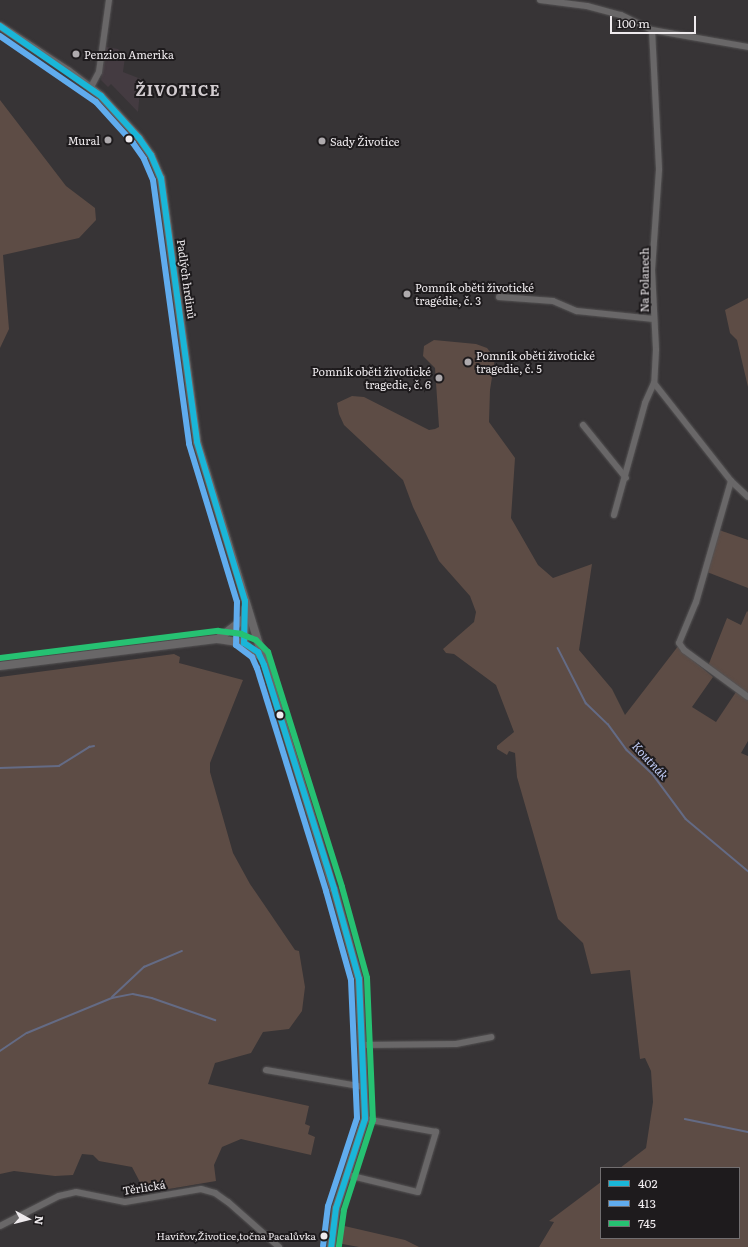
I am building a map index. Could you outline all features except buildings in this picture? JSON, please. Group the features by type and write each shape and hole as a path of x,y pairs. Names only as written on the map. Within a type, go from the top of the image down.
{"main road":[{"name":"Padlých hrdinů","path":"0,26 91,88 139,138 151,155 161,178 197,442 357,968 365,1119 336,1208 331,1247"},
{"name":"Padlých hrdinů","path":"244,643 245,601"},
{"path":"218,639 244,619"},
{"path":"244,643 251,638 254,628"},
{"path":"0,666 218,639 244,643 258,652 264,665"}],"street":[{"path":"91,88 99,72 109,0"},
{"path":"540,0 587,6 621,15 652,30 748,47"},
{"name":"Na Polanech","path":"652,30 659,170 652,270 654,383"},
{"path":"499,297 553,301 577,311 654,319"},
{"path":"614,515 626,478 645,403 654,383 731,481 748,498"},
{"path":"584,425 626,478"},
{"path":"731,481 696,602 680,643 684,650 748,697"},
{"path":"362,1045 456,1044 491,1037"},
{"path":"266,1070 364,1087"},
{"path":"348,1175 418,1192 436,1132 365,1119"},
{"name":"Těrlická","path":"0,1226 59,1196 76,1192 125,1202 200,1189 215,1192 279,1247"}],"shaded area":[{"path":"106,47 118,49 125,57 123,72 141,79 138,112 111,84 108,87 101,80"},
{"path":"0,100 66,186 95,208 96,220 79,238 3,255 9,329 0,348"},
{"path":"748,298 748,387 737,340 730,333 725,310"},
{"path":"434,340 476,344 487,348 495,358 490,390 489,422 515,458 511,518 538,565 553,578 592,564 579,650 612,689 625,715 679,645 683,652 713,677 692,707 716,722 736,692 748,700 748,741 741,753 748,756 748,1247 539,1247 554,1222 549,1221 600,1183 600,1239 740,1239 740,1167 621,1167 646,1148 653,1102 651,1071 645,1058 640,1059 630,970 591,974 583,943 558,919 517,777 515,753 509,751 507,755 497,749 497,746 514,732 496,685 454,654 446,653 443,649 474,622 476,612 470,596 439,561 413,507 403,480 344,425 339,414 337,403 352,396 364,397 429,430 439,427 435,368 423,356 424,346"},
{"path":"719,530 748,540 748,588 707,572"},
{"path":"747,611 748,694 708,666 727,618 741,625"},
{"path":"174,654 180,657 179,663 243,680 210,763 210,772 233,853 250,884 295,950 299,951 305,987 302,1011 289,1029 263,1032 251,1053 215,1063 208,1084 309,1106 305,1124 310,1126 308,1134 315,1137 311,1155 241,1139 222,1147 214,1165 216,1181 151,1192 142,1186 132,1167 99,1161 93,1155 82,1154 73,1175 55,1176 14,1171 0,1174 0,677"},
{"path":"340,1225 405,1240 419,1247 359,1247 337,1243"}],"waterway":[{"name":"Koutnák","path":"558,648 586,703 608,724 627,750 652,773 686,819 748,871"},
{"path":"0,768 59,766 89,747 94,746"},
{"path":"112,997 144,967 182,951"},
{"path":"0,1051 27,1033 112,998 133,994 152,998 215,1020"},
{"path":"685,1119 748,1132"}],"transit line":[{"name":"402","path":"0,26 101,96 139,138 151,155 161,178 197,442 245,601 244,643 258,652 264,665 334,889 359,979 365,1119 336,1208 331,1247"},
{"name":"413","path":"0,36 96,102 133,143 144,159 153,180 189,444 237,602 236,645 252,657 257,668 326,891 351,980 357,1118 328,1206 323,1246"},
{"name":"745","path":"0,658 218,631 241,634 256,640 268,652 342,887 367,978 373,1120 344,1210 339,1247"}],"place":[{"name":"Penzion Amerika","path":"76,54"},
{"name":"Mural","path":"108,140"},
{"name":"Sady Životice","path":"322,141"},
{"name":"Pomník oběti životické tragédie, č. 3","path":"407,294"},
{"name":"Pomník oběti životické tragedie, č. 5","path":"468,362"},
{"name":"Pomník oběti životické tragedie, č. 6","path":"439,378"},
{"name":"Havířov,Životice,točna Pacalůvka","path":"324,1236"}],"district":[{"name":"ŽIVOTICE","path":"178,90"}]}
